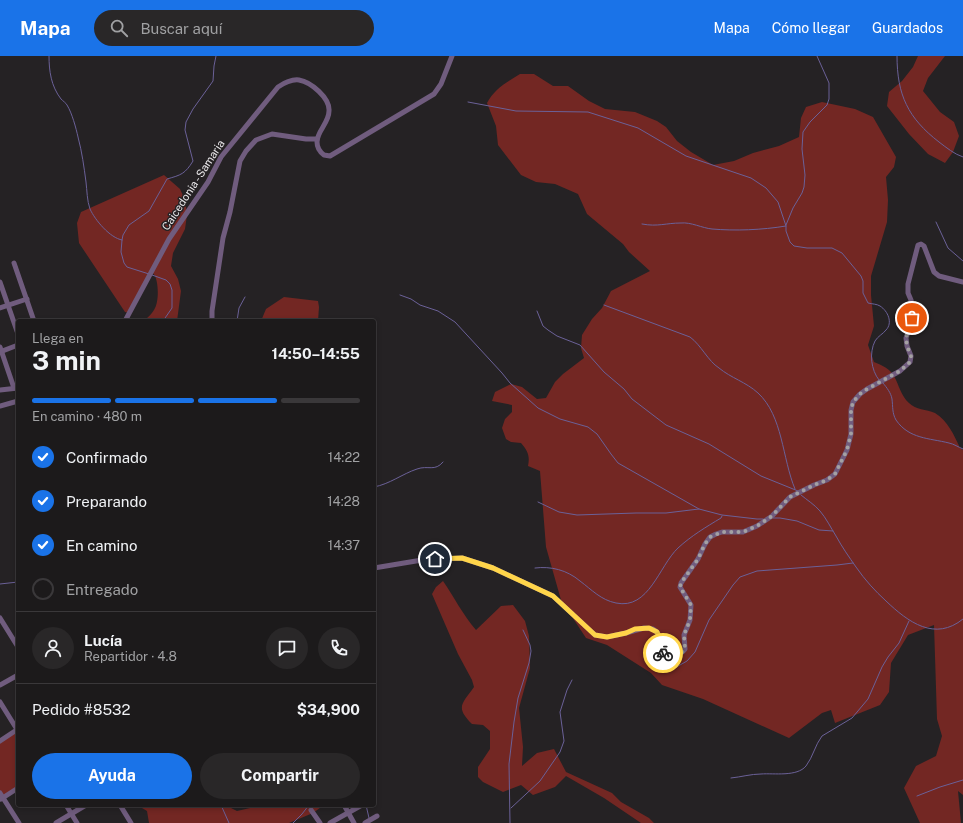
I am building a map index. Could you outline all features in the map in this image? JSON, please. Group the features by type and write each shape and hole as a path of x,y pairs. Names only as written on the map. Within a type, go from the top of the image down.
{"street":[{"path":"212,319 223,238 230,212 240,161 256,140 272,134 306,139 317,139 316,144 320,152 324,155 330,156 434,94 441,84 452,56"},
{"name":"Caicedonia - Samaria","path":"126,319 169,239 208,182 221,157 278,86 291,81 302,81 315,88 325,98 330,110 328,119 317,139"},
{"path":"376,567 422,560 462,558 493,568 553,596 595,635 607,637 626,633 635,629 649,628 657,632 661,640 664,654 671,657 677,656 685,649 684,635 691,612 691,605 681,590 681,583 698,559 710,537 722,532 743,532 757,526 772,516 790,497 827,480 835,474 847,450 850,439 851,410 853,402 867,389 900,371 910,362 911,356 906,338 913,312 908,293 908,284 918,245 921,244 924,246 934,272 939,276 963,282"},
{"path":"14,263 33,319"},
{"path":"0,282 16,328"},
{"path":"0,308 27,299"},
{"path":"0,390 16,388 0,350 16,346"},
{"path":"0,406 16,402"},
{"path":"0,618 2,627 16,644"},
{"path":"0,685 16,676"},
{"path":"0,702 16,727"},
{"path":"0,741 16,731"},
{"path":"16,789 1,797 20,823"},
{"path":"67,807 77,823"},
{"path":"56,823 83,807"},
{"path":"121,807 131,823"},
{"path":"345,807 354,823"},
{"path":"330,823 358,807"},
{"path":"312,810 320,823"},
{"path":"365,823 377,816"}],"shaded area":[{"path":"918,56 945,56 928,78 923,91 940,112 954,122 959,136 953,152 945,163 928,154 909,134 887,106 889,92 902,81 913,67"},
{"path":"520,74 534,74 553,86 568,86 589,101 605,109 635,112 657,121 666,127 677,141 691,152 713,165 734,161 753,153 779,146 799,137 801,118 806,107 822,102 855,109 873,117 896,157 894,167 886,177 888,200 887,222 871,276 874,326 868,345 874,362 890,371 896,379 906,400 915,407 940,416 953,433 960,448 963,450 963,795 958,791 961,823 920,823 904,788 916,766 936,756 942,736 937,719 934,625 908,635 891,663 889,692 880,705 835,723 831,710 822,713 789,738 703,699 662,685 651,673 607,645 586,638 561,600 546,547 540,471 528,466 528,454 521,443 511,442 506,439 502,428 505,419 512,412 512,405 492,401 495,392 511,384 522,387 537,399 546,398 555,382 584,358 581,348 582,335 592,319 602,308 611,291 650,271 629,252 623,244 587,214 578,194 555,184 536,182 521,175 498,145 496,126 487,103 497,90"},
{"path":"164,175 180,189 185,200 187,215 185,229 173,253 171,266 178,279 181,291 177,319 146,319 153,312 157,300 158,290 153,273 130,313 125,312 79,243 77,223 81,212"},
{"path":"284,297 318,301 318,319 262,319 266,309"},
{"path":"443,581 476,630 501,606 513,605 525,621 529,636 530,668 519,708 523,747 522,766 537,753 554,749 566,772 612,793 621,802 649,818 654,823 641,823 604,798 566,776 555,787 533,795 521,785 503,792 483,782 478,777 478,767 490,749 490,731 483,725 472,724 463,713 462,706 474,687 432,594 436,587"},
{"path":"16,732 16,789 3,798 0,793 0,741"},
{"path":"140,807 230,807 237,811 252,807 321,807 313,813 289,823 149,823 147,811"}],"waterway":[{"path":"49,56 49,67 53,84 61,99 67,104 76,129 81,148 90,209 103,228 117,239 122,240"},
{"path":"149,274 127,267 124,263 121,252 123,235 129,225 149,211 167,179 188,169 193,161 185,130 186,122 193,109 213,81 216,56"},
{"path":"786,225 804,187 805,175 802,149 803,132 810,122 827,105 829,99 829,83 817,56"},
{"path":"897,56 899,83 906,105 912,115 928,133 954,153 963,157"},
{"path":"468,102 516,111 588,112 638,128 686,156 751,178 766,188 778,202 790,242 794,246 807,248 832,248 842,253 861,276 863,281 863,293 868,303 880,306 889,317 888,327 875,341 872,351 874,371 879,380"},
{"path":"936,222 948,248 963,261"},
{"path":"642,224 657,225 685,223 712,229 730,230 786,226"},
{"path":"152,275 166,280 170,284 172,290 172,308 164,319"},
{"path":"400,295 411,299 420,305 438,311 455,322 510,383 538,408 560,419 588,427 597,434 618,463 699,509 722,515 763,519"},
{"path":"237,319 239,308 245,297"},
{"path":"604,305 690,337 698,344 715,365 728,375 749,386 758,393 766,402 777,425 795,489"},
{"path":"537,311 543,326 557,336 580,345 604,372 624,389 632,399 666,425 709,444 761,476 798,491"},
{"path":"883,383 891,395 896,420 907,431 927,439 951,443 963,449"},
{"path":"376,486 385,484 417,469 437,467 443,462"},
{"path":"801,495 822,514 859,572 874,589 903,616 913,622 932,629 942,629 953,626 963,619"},
{"path":"538,502 559,512 577,515 666,513 699,509"},
{"path":"535,568 553,568 570,574 606,600 616,603 627,603 637,600 645,593 678,548 722,516"},
{"path":"773,518 797,521 819,530 833,531"},
{"path":"673,669 687,661 695,652 709,620 740,577 757,571 853,563"},
{"path":"0,584 16,582"},
{"path":"731,778 757,774 785,774 797,772 806,766 822,736 852,718 868,699 882,667 899,643 909,621"},
{"path":"510,823 509,764 514,722 518,698 529,663 531,651 530,645 523,630"},
{"path":"511,808 540,781 560,752 564,741 560,712 572,680"},
{"path":"917,796 963,780"},
{"path":"222,807 229,823"},
{"path":"293,823 307,807"},
{"path":"366,807 369,818"}],"way so far":[{"path":"663,653 671,657 677,656 683,653 685,649 686,646 684,635 690,620 691,605 680,587 681,583 698,559 710,537 722,532 743,532 757,526 780,509 790,497 827,480 835,474 847,450 851,434 850,423 853,402 867,389 900,371 910,362 911,356 906,338 912,318"}],"route":[{"path":"435,559 462,558 493,568 553,596 595,635 607,637 626,633 635,629 653,629 657,632 661,640 663,653"}]}
